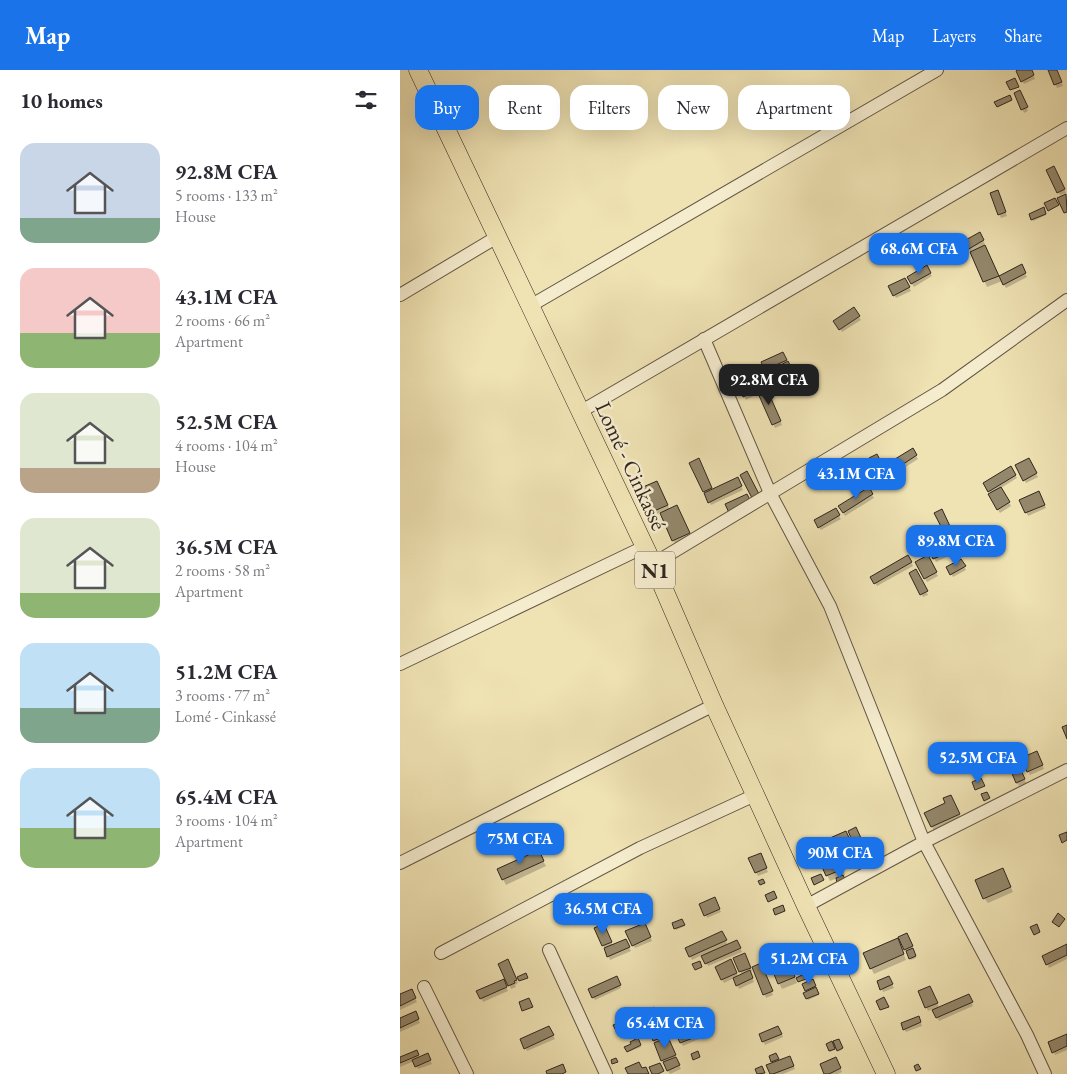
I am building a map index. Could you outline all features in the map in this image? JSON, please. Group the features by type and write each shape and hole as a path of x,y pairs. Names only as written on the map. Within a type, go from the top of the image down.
{"highway":[{"name":"Lomé - Cinkassé","path":"418,70 644,546 755,795 886,1074"}],"street":[{"path":"530,306 937,70"},
{"path":"580,412 1067,128"},
{"path":"400,295 497,237"},
{"path":"652,564 942,390 1067,300"},
{"path":"704,339 770,493 830,606 924,842 1027,1036 1045,1074"},
{"path":"400,664 644,546"},
{"path":"400,863 714,705"},
{"path":"806,906 924,842 1067,770"},
{"path":"441,953 640,848 755,795"},
{"path":"549,950 606,1074"},
{"path":"424,987 467,1074"}],"building":[{"path":"1017,70 1032,70 1034,75 1021,82"},
{"path":"1048,70 1057,70 1062,82 1054,85"},
{"path":"1015,78 1019,87 1010,90 1006,82"},
{"path":"1020,90 1028,107 1021,110 1014,93"},
{"path":"1010,95 1012,100 997,107 994,102"},
{"path":"1054,166 1065,189 1057,193 1046,170"},
{"path":"998,190 1006,212 998,215 990,193"},
{"path":"1066,194 1067,212 1064,213 1057,198"},
{"path":"1055,198 1059,205 1048,211 1044,203"},
{"path":"1044,207 1046,214 1031,220 1029,214"},
{"path":"980,232 984,240 967,250 962,242"},
{"path":"985,245 999,276 983,282 970,252"},
{"path":"1022,264 1026,273 1003,285 999,276"},
{"path":"927,265 931,273 911,284 907,277"},
{"path":"905,278 910,287 893,296 888,286"},
{"path":"854,307 860,316 839,330 833,321"},
{"path":"783,352 787,360 765,370 761,362"},
{"path":"788,361 792,369 766,383 762,375"},
{"path":"760,378 764,387 743,397 739,388"},
{"path":"766,387 781,421 772,425 757,391"},
{"path":"913,448 917,455 879,480 874,472"},
{"path":"877,454 883,466 875,470 869,458"},
{"path":"699,458 712,488 703,492 689,463"},
{"path":"1029,458 1037,473 1023,481 1015,465"},
{"path":"1011,466 1016,475 988,492 983,483"},
{"path":"747,471 759,494 752,498 740,475"},
{"path":"738,477 742,486 708,503 704,493"},
{"path":"657,481 668,505 654,511 643,487"},
{"path":"869,487 873,494 843,513 838,506"},
{"path":"1001,487 1010,502 997,510 988,494"},
{"path":"1039,491 1045,505 1025,513 1019,500"},
{"path":"747,494 752,504 730,515 725,504"},
{"path":"677,505 690,533 672,541 660,513"},
{"path":"836,508 840,515 818,528 814,520"},
{"path":"942,509 955,537 948,540 934,513"},
{"path":"959,538 965,550 953,555 948,543"},
{"path":"946,544 950,552 933,559 929,551"},
{"path":"908,555 912,562 874,584 870,577"},
{"path":"928,555 937,572 924,579 915,562"},
{"path":"961,559 966,566 950,575 946,567"},
{"path":"916,569 928,591 920,595 909,573"},
{"path":"1067,725 1067,739 1062,727"},
{"path":"1037,751 1043,765 1027,772 1021,758"},
{"path":"1016,759 1025,779 1016,783 1007,762"},
{"path":"981,778 985,786 975,790 972,782"},
{"path":"987,792 990,798 984,801 981,794"},
{"path":"951,795 960,814 931,827 924,813 945,803 943,798"},
{"path":"856,827 870,858 861,861 848,831"},
{"path":"846,831 850,840 834,847 830,838"},
{"path":"1067,832 1067,840 1062,843 1059,835"},
{"path":"829,839 843,869 826,876 813,846"},
{"path":"539,850 544,861 502,880 497,869"},
{"path":"761,853 767,868 755,873 748,858"},
{"path":"1003,868 1011,887 983,899 975,880"},
{"path":"821,874 824,880 814,885 811,878"},
{"path":"843,875 845,879 837,883 836,878"},
{"path":"763,879 765,883 760,885 758,881"},
{"path":"774,891 777,898 768,902 765,895"},
{"path":"715,897 720,909 704,916 699,904"},
{"path":"783,905 785,911 775,915 773,909"},
{"path":"1058,913 1065,919 1059,927 1052,922"},
{"path":"682,919 685,925 674,929 672,923"},
{"path":"645,923 651,937 632,946 625,931"},
{"path":"604,924 612,942 602,946 594,928"},
{"path":"1037,924 1040,932 1034,935 1030,927"},
{"path":"722,931 727,940 689,957 685,948"},
{"path":"907,933 913,946 904,950 898,937"},
{"path":"898,938 904,954 870,969 863,953"},
{"path":"626,939 630,947 607,957 604,948"},
{"path":"737,940 741,948 705,964 701,956"},
{"path":"1067,944 1067,955 1046,965 1042,956"},
{"path":"913,948 916,956 909,959 906,951"},
{"path":"794,951 800,965 791,968 795,977 778,984 769,962"},
{"path":"745,953 751,968 739,972 733,958"},
{"path":"508,959 517,980 508,986 498,964"},
{"path":"731,959 737,973 721,980 715,967"},
{"path":"700,961 702,967 695,970 692,964"},
{"path":"761,963 773,991 763,995 752,967"},
{"path":"750,970 753,978 736,986 733,978"},
{"path":"526,973 528,978 519,981 517,977"},
{"path":"804,974 806,979 798,982 796,978"},
{"path":"617,976 621,985 592,998 588,989"},
{"path":"889,976 893,984 880,990 877,981"},
{"path":"504,979 507,987 480,999 476,991"},
{"path":"813,979 816,986 805,991 802,984"},
{"path":"930,986 938,1003 925,1008 918,991"},
{"path":"816,987 819,994 806,999 803,993"},
{"path":"412,989 416,998 400,1006 400,994"},
{"path":"969,994 973,1002 936,1018 932,1010"},
{"path":"884,997 889,1007 880,1010 876,1001"},
{"path":"529,998 533,1007 522,1011 519,1002"},
{"path":"654,1007 658,1016 654,1017 659,1029 668,1024 672,1033 653,1041 641,1013"},
{"path":"416,1011 419,1019 400,1028 400,1018"},
{"path":"670,1013 673,1020 665,1024 662,1017"},
{"path":"638,1014 643,1026 634,1030 632,1026 617,1033 613,1025"},
{"path":"919,1016 921,1022 903,1030 901,1023"},
{"path":"697,1025 701,1035 680,1043 676,1034"},
{"path":"549,1026 554,1035 524,1049 520,1039"},
{"path":"778,1026 782,1034 762,1042 759,1034"},
{"path":"1067,1034 1067,1046 1052,1053 1048,1042"},
{"path":"668,1037 676,1055 661,1061 654,1043"},
{"path":"638,1038 641,1045 627,1052 624,1047"},
{"path":"839,1039 843,1048 837,1051 833,1041"},
{"path":"832,1041 835,1049 829,1051 826,1044"},
{"path":"417,1050 419,1055 400,1063 400,1057"},
{"path":"698,1051 700,1057 693,1060 691,1054"},
{"path":"428,1053 431,1060 415,1067 412,1060"},
{"path":"776,1053 779,1059 771,1062 769,1056"},
{"path":"790,1056 794,1066 770,1074 766,1065"},
{"path":"676,1057 680,1065 667,1071 663,1062"},
{"path":"836,1057 841,1068 829,1074 824,1074 820,1064"},
{"path":"616,1058 618,1062 612,1064 611,1060"},
{"path":"639,1062 642,1068 646,1067 649,1074 628,1074 625,1068"},
{"path":"660,1063 664,1071 652,1074 649,1067"},
{"path":"563,1064 566,1072 562,1074 547,1074 546,1071"},
{"path":"918,1064 921,1069 916,1071 914,1066"},
{"path":"762,1066 765,1073 757,1074 755,1069"}]}
